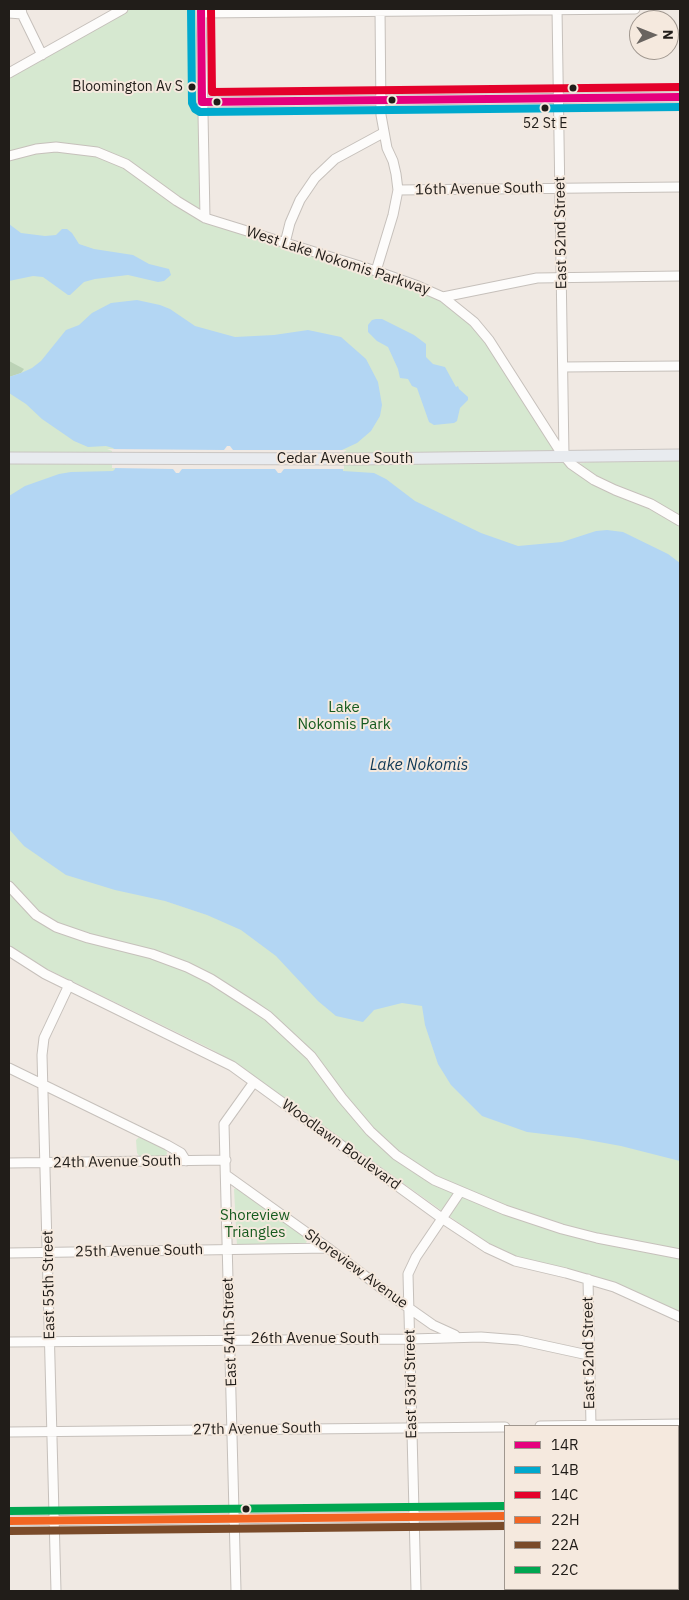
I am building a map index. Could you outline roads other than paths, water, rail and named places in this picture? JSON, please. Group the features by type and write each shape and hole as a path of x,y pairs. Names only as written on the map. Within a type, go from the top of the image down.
{"main road":[{"name":"Cedar Avenue South","path":"9,458 358,459 680,456"}],"street":[{"path":"9,73 123,9"},
{"name":"East 52nd Street","path":"558,9 564,457"},
{"path":"205,218 201,11 635,9"},
{"path":"376,271 393,215 398,190 393,161 387,148 381,115 380,10"},
{"path":"9,13 21,11 42,55"},
{"path":"202,102 680,97"},
{"path":"284,243 300,200 315,178 335,159 384,133"},
{"name":"West Lake Nokomis Parkway","path":"9,156 36,149 56,147 97,152 126,164 177,201 205,218 376,271 443,296 474,322 489,340 564,457 576,469 594,480 651,504 680,521"},
{"name":"16th Avenue South","path":"398,190 680,187"},
{"path":"443,296 537,278 680,276"},
{"path":"562,366 680,366"},
{"path":"9,886 36,915 56,928 152,954 186,967 211,979 268,1016 311,1056 364,1124 396,1155 434,1180 510,1212 562,1229 680,1254"},
{"name":"Woodlawn Boulevard","path":"9,951 45,974 232,1066 480,1244 502,1256 520,1262 588,1279 628,1293 680,1317"},
{"name":"East 55th Street","path":"56,1591 42,1055 44,1038 69,985"},
{"path":"9,1068 167,1144 181,1153 186,1161"},
{"path":"9,1074 19,1074"},
{"name":"East 54th Street","path":"236,1591 224,1124 254,1082"},
{"name":"24th Avenue South","path":"9,1163 226,1160"},
{"name":"Shoreview Avenue","path":"226,1175 443,1331 466,1337"},
{"name":"East 53rd Street","path":"416,1591 409,1270 460,1192"},
{"name":"25th Avenue South","path":"9,1253 328,1248"},
{"name":"East 52nd Street","path":"588,1279 588,1355 591,1425"},
{"name":"26th Avenue South","path":"9,1342 500,1337 588,1355"},
{"path":"636,1425 680,1424"},
{"name":"27th Avenue South","path":"9,1432 504,1427"},
{"path":"9,1521 504,1516"}],"water":[{"path":"9,224 21,233 45,236 56,235 62,229 67,229 79,244 94,249 133,255 149,264 169,269 171,275 164,281 158,282 128,275 95,279 84,282 70,295 43,277 33,276 9,281"},
{"name":"Lake Nokomis","path":"137,300 170,309 195,326 235,337 274,335 308,330 341,337 366,359 378,382 382,405 380,416 371,431 357,443 342,450 343,471 374,473 386,479 415,501 481,533 518,546 562,542 596,531 607,530 623,532 668,554 680,563 680,1161 621,1146 527,1132 482,1116 451,1085 438,1064 425,1025 422,1006 402,1003 374,1010 363,1022 336,1016 318,1001 276,956 241,930 207,915 165,901 115,890 66,875 24,846 9,829 9,496 25,486 59,474 113,471 115,469 115,450 106,446 88,447 74,441 42,419 26,404 9,393 9,377 32,368 41,361 66,330 79,325 92,313 111,303"},
{"path":"382,319 414,335 426,344 426,357 433,364 445,367 456,387 458,386 468,397 468,400 460,408 457,421 434,425 429,422 417,388 412,386 408,379 400,378 388,347 377,341 368,332 368,325 372,320"}],"place":[{"name":"Bloomington Av S","path":"192,87"},
{"name":"52 St E","path":"545,108"}],"park label":[{"name":"Lake Nokomis Park","path":"344,716"},
{"name":"Shoreview Triangles","path":"255,1224"}]}
